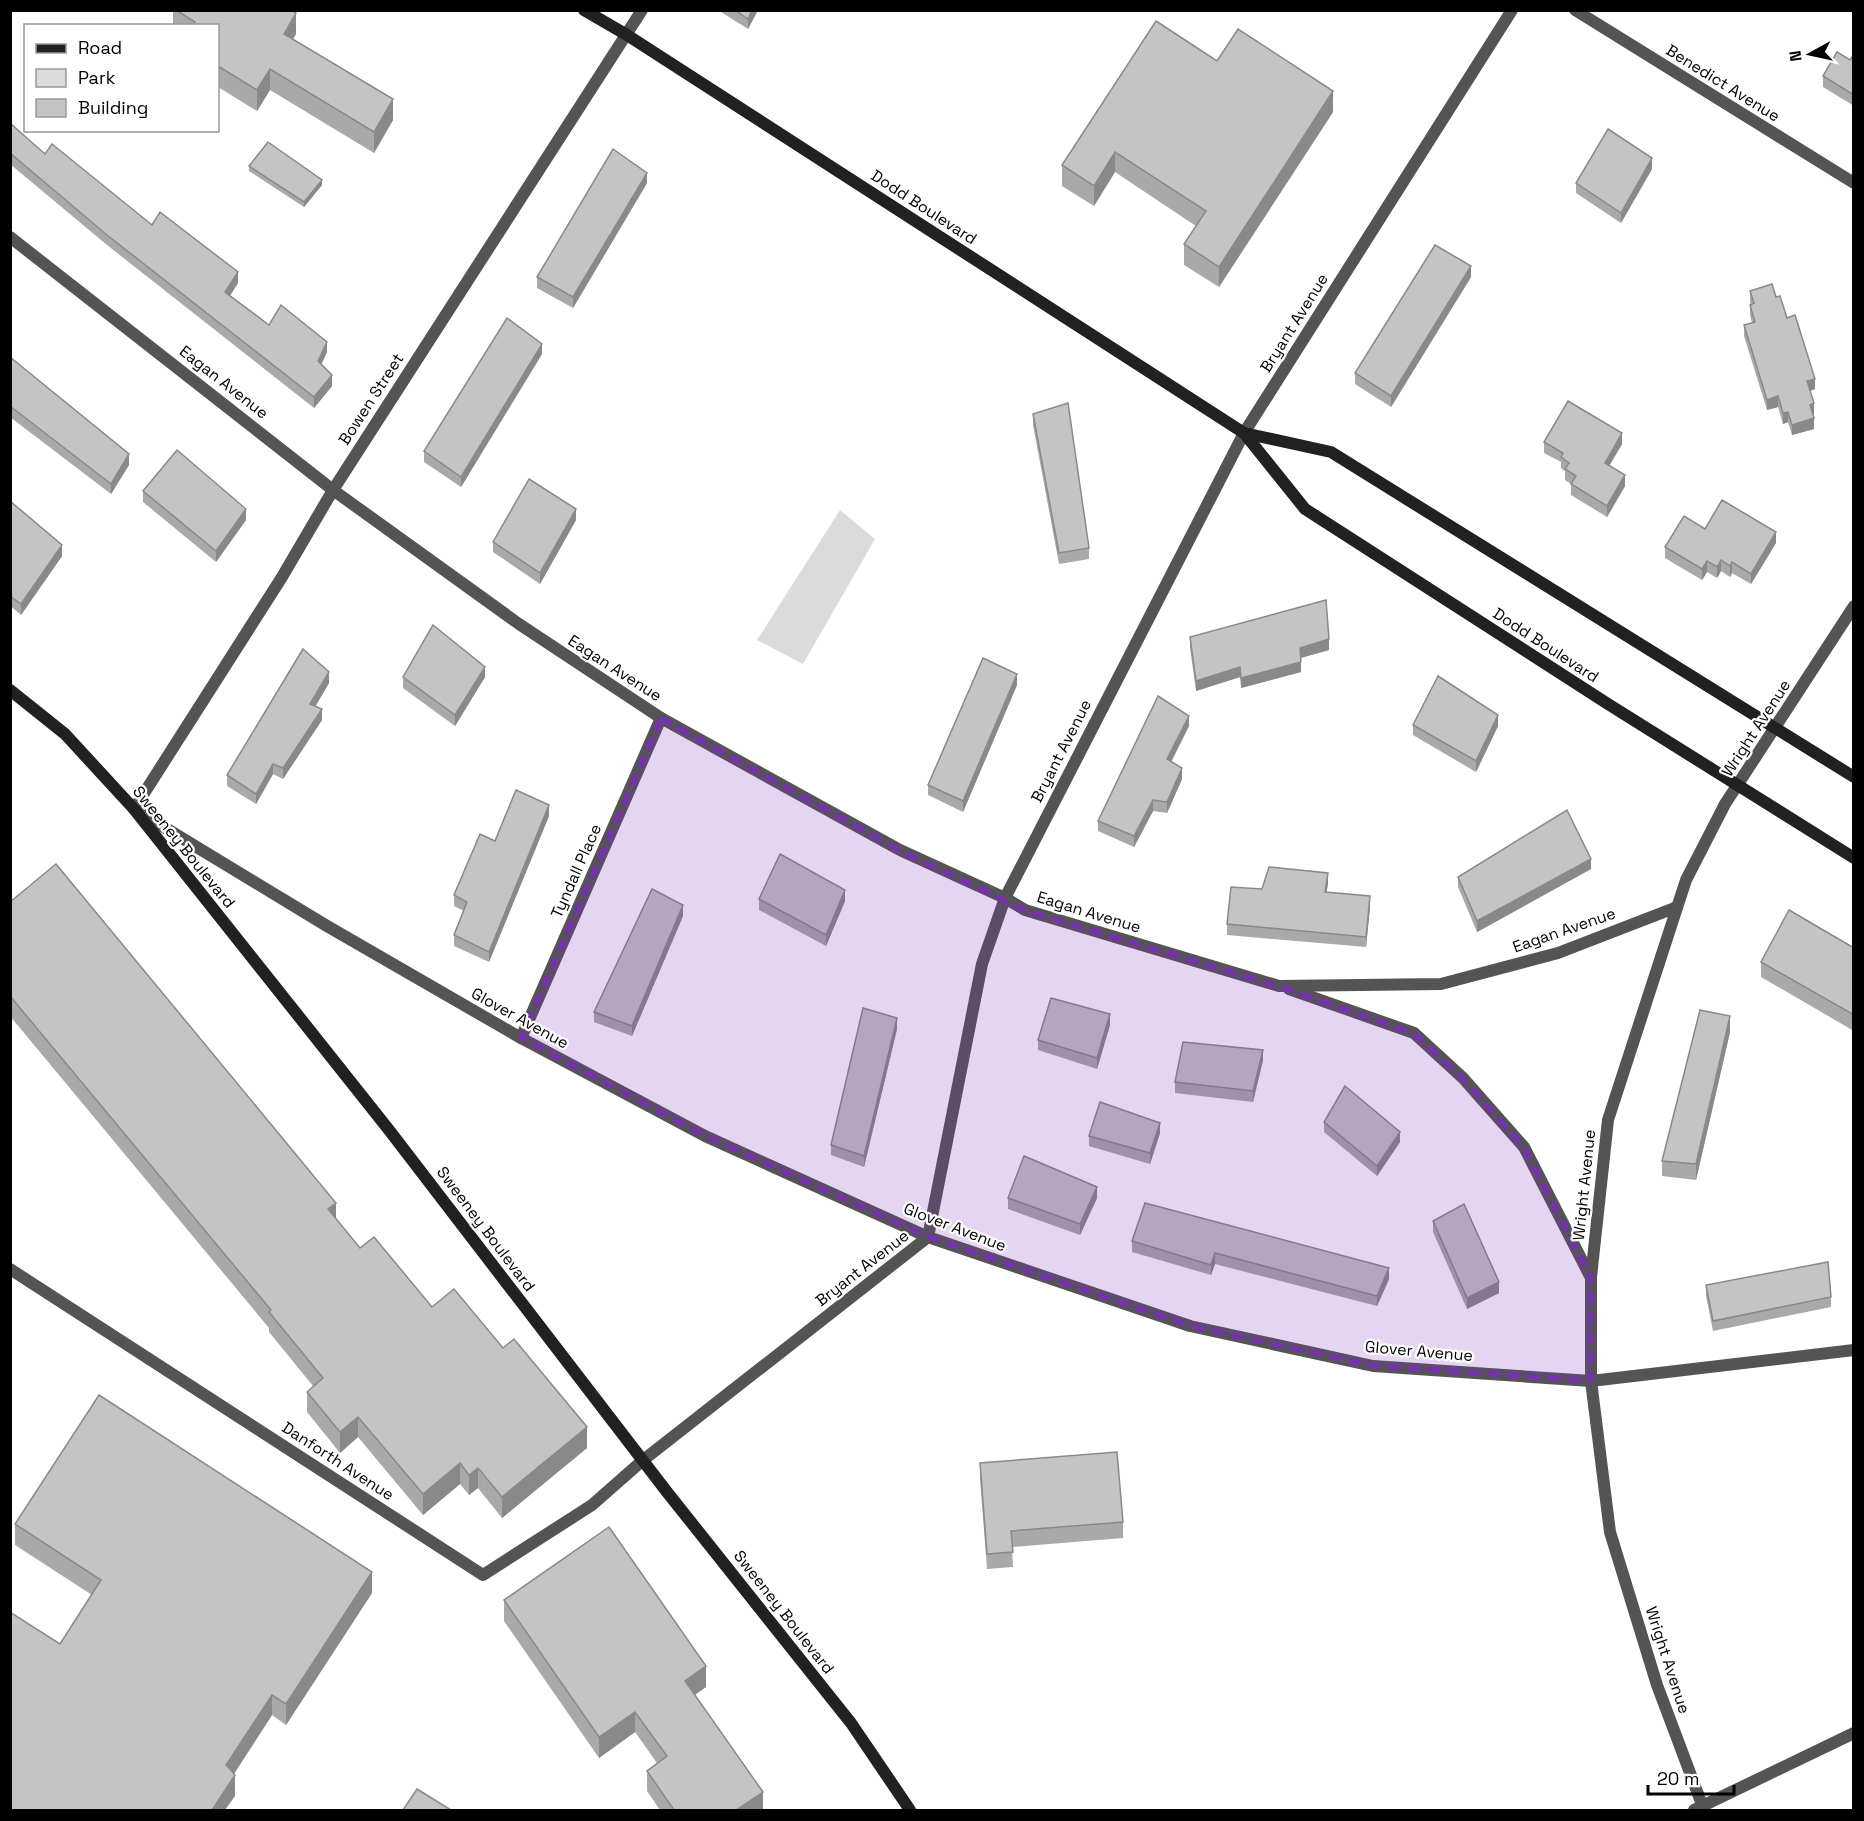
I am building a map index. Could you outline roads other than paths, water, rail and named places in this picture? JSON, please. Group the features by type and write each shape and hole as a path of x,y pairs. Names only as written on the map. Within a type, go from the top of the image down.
{"street":[{"name":"Dodd Boulevard","path":"585,10 627,34 1244,433 1305,509 1854,858"},
{"name":"Bowen Street","path":"134,809 277,585 333,490 642,10"},
{"name":"Bryant Avenue","path":"642,1461 928,1237 982,964 1005,898 1244,433 1512,10"},
{"name":"Benedict Avenue","path":"1575,10 1854,183"},
{"name":"Eagan Avenue","path":"10,237 333,490 519,624 661,718 900,850 1005,898 1025,910 1280,986 1413,1033 1463,1078 1524,1147 1591,1276"},
{"name":"Dodd Boulevard","path":"1244,433 1331,452 1854,777"},
{"name":"Wright Avenue","path":"1700,1809 1657,1685 1610,1532 1591,1381 1591,1276 1608,1120 1686,880 1738,786 1854,606"},
{"name":"Sweeney Boulevard","path":"10,690 65,734 134,809 389,1130 642,1461 851,1723 910,1810"},
{"name":"Tyndall Place","path":"521,1038 661,718"},
{"name":"Glover Avenue","path":"134,809 327,926 521,1038 705,1136 928,1237 1190,1326 1373,1366 1591,1381 1854,1350"},
{"name":"Eagan Avenue","path":"1280,986 1441,984 1558,953 1677,907"},
{"name":"Danforth Avenue","path":"10,1269 483,1575 592,1505 642,1461"},
{"path":"1700,1809 1854,1733"}]}
